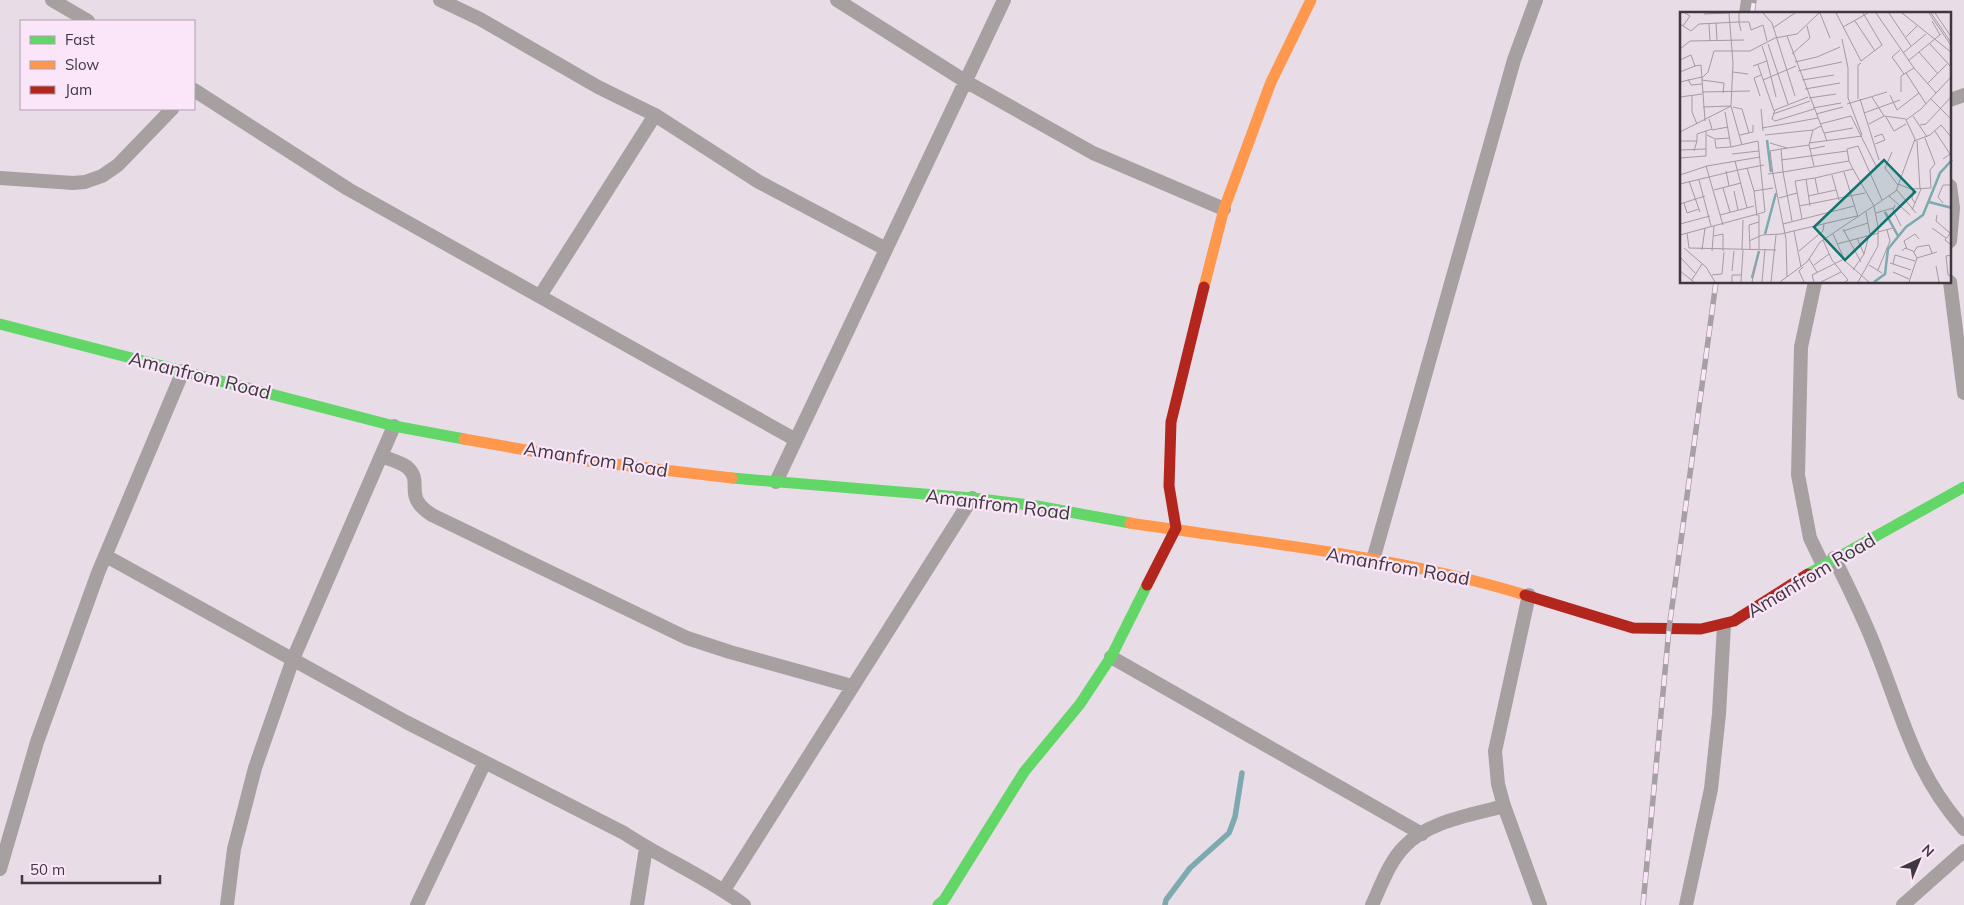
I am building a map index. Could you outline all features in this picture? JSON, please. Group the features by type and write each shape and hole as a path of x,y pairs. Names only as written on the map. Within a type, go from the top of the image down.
{"street":[{"path":"52,0 86,20"},
{"path":"440,0 480,19 598,88 655,115 759,182 886,249"},
{"path":"837,0 965,80 1094,153 1224,209"},
{"path":"776,482 1004,0"},
{"path":"938,905 944,900 1024,772 1080,704 1112,657 1176,528 1169,486 1171,422 1224,209 1271,82 1311,0"},
{"path":"1373,560 1514,60 1536,0"},
{"path":"195,91 348,188 796,440"},
{"path":"1952,99 1964,95"},
{"path":"0,178 73,183 85,182 102,176 118,165 171,110"},
{"path":"540,296 655,115"},
{"path":"1952,201 1952,219"},
{"path":"1815,284 1801,347 1798,475 1810,538 1828,561 1861,612 1898,712 1925,777 1950,813 1964,829"},
{"path":"1950,284 1964,392"},
{"name":"Amanfrom Road","path":"0,324 394,426 588,460 776,482 972,498 1176,528 1373,560 1476,580 1633,628 1654,630 1701,629 1724,625 1734,621 1828,561 1964,487"},
{"path":"0,869 37,742 106,556 184,371"},
{"path":"227,905 234,848 255,768 293,660 394,426"},
{"path":"382,456 406,467 416,480 414,497 421,508 432,515 687,638 852,686"},
{"path":"724,890 972,498"},
{"path":"106,556 293,660 624,833 646,848 724,890 744,905"},
{"path":"1528,595 1495,752 1498,784 1504,806 1540,905"},
{"path":"1686,905 1711,789 1719,714 1724,625"},
{"path":"1112,657 1422,834"},
{"path":"417,905 486,762"},
{"path":"1372,905 1392,863 1404,847 1422,834 1448,822 1504,806"},
{"path":"637,905 646,848"},
{"path":"1902,905 1964,851"}],"waterway":[{"path":"1165,905 1166,900 1190,868 1229,833 1235,817 1242,773"}],"railway":[{"path":"1752,12 1754,0"},
{"path":"1643,905 1669,629 1716,284"}],"traffic: fast":[{"path":"0,324 394,426 464,439"},
{"path":"732,478 972,498 1037,506 1130,523"},
{"path":"1808,574 1964,487"},
{"path":"938,905 944,900 1024,772 1080,704 1111,657 1147,585"}],"traffic: slow":[{"path":"1204,287 1224,209 1271,82 1311,0"},
{"path":"464,439 588,461 732,478"},
{"path":"1130,523 1379,560 1428,570 1525,595"}],"traffic: jam":[{"path":"1147,585 1176,528 1169,486 1171,422 1204,287"},
{"path":"1525,595 1633,628 1701,629 1734,621 1808,574"}]}
